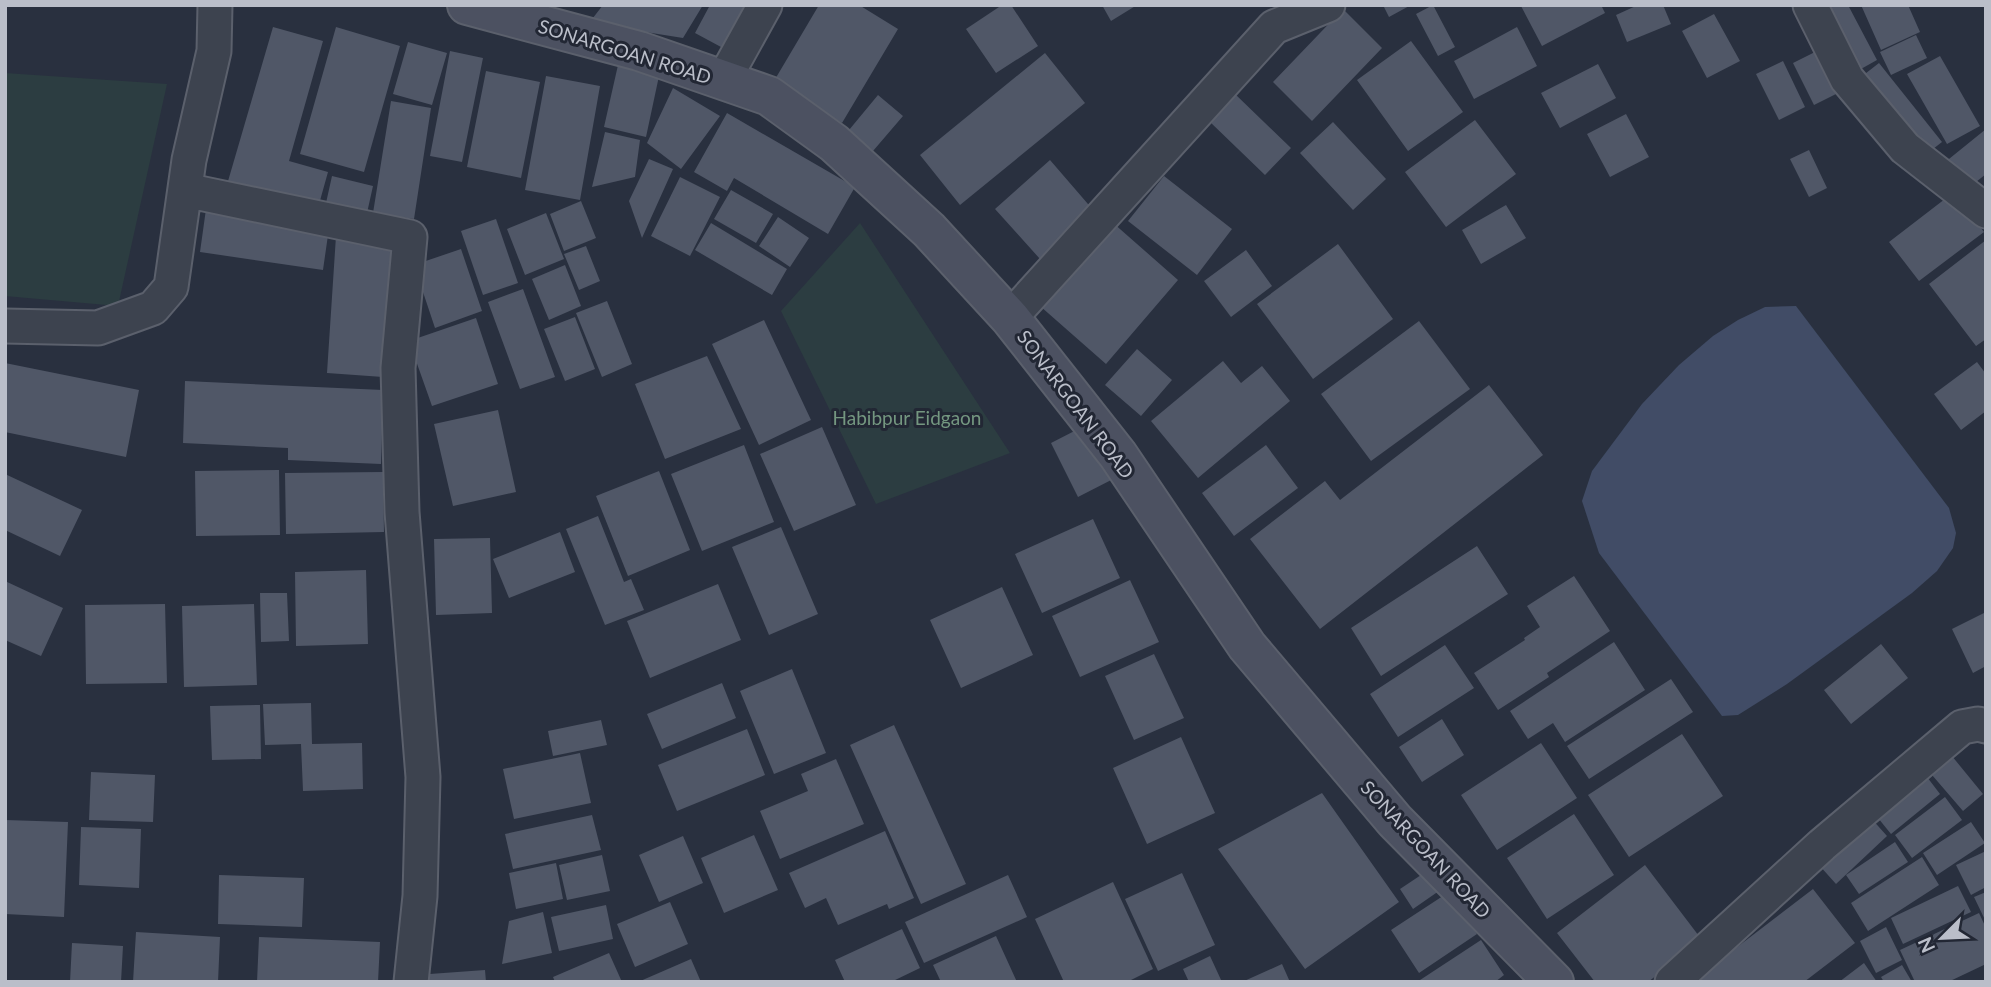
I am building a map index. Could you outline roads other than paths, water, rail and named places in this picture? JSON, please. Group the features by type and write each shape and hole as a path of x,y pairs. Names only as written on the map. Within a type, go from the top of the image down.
{"main road":[{"name":"SONARGOAN ROAD","path":"467,5 639,51 769,96 834,143 929,230 1010,318 1118,455 1247,646 1395,821 1554,982"}],"street":[{"path":"5,326 98,328 153,308 171,287 188,160 214,51 215,5"},
{"path":"723,81 765,5"},
{"path":"1010,318 1274,27 1328,5"},
{"path":"1810,5 1847,79 1905,148 1986,211"},
{"path":"184,190 410,237 398,368 402,512 423,777 421,896 411,982"},
{"path":"1672,982 1822,845 1962,727 1978,724 1986,726"}],"water":[{"path":"1796,306 1949,508 1956,533 1953,548 1937,571 1912,593 1787,684 1738,715 1722,716 1599,553 1582,501 1592,471 1642,404 1679,365 1713,336 1738,320 1765,307"}],"park label":[{"name":"Habibpur Eidgaon","path":"907,417"}]}
